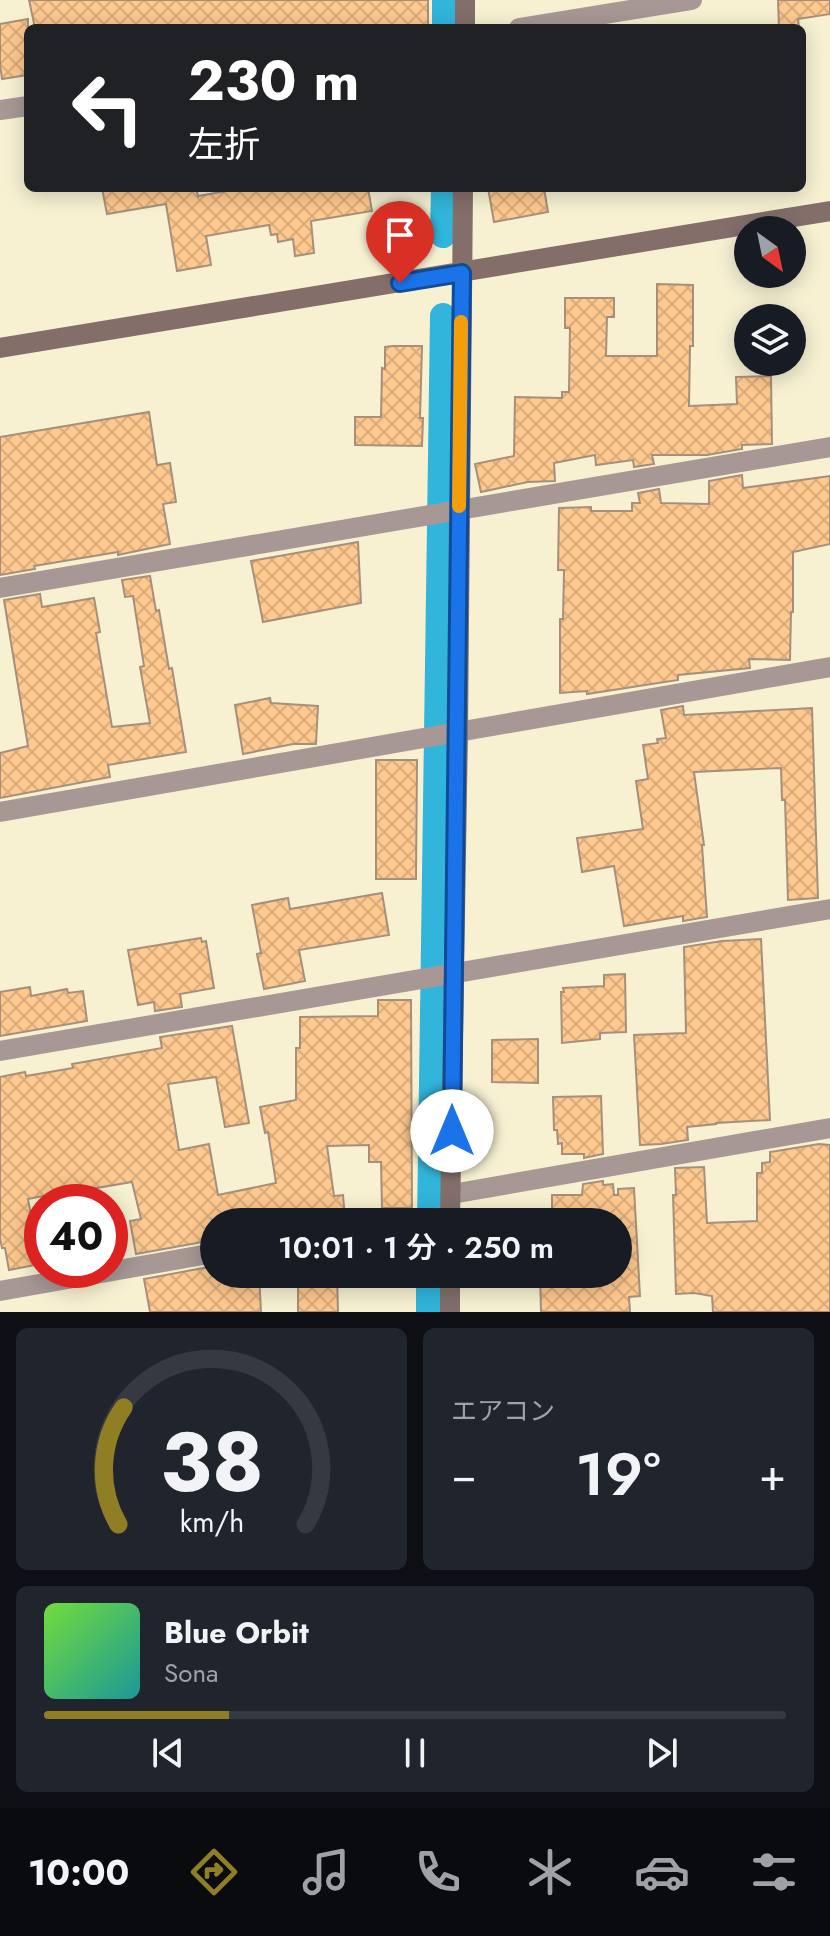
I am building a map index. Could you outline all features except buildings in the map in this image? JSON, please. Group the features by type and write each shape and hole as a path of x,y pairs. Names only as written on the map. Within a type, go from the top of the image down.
{"street":[{"path":"465,0 465,24"},
{"path":"544,24 692,0"},
{"path":"0,110 24,107"},
{"path":"451,1208 463,192"},
{"path":"0,348 830,211"},
{"path":"0,588 830,447"},
{"path":"0,812 830,667"},
{"path":"0,1051 830,909"},
{"path":"460,1208 830,1128"},
{"path":"0,1291 200,1255"},
{"path":"450,1288 450,1312"}],"waterway":[{"path":"445,0 445,24"},
{"path":"443,235 444,192"},
{"path":"430,1208 443,316"},
{"path":"429,1288 429,1312"}],"slow traffic":[{"path":"459,506 461,322"}],"route":[{"path":"400,283 462,273 452,1131"}]}
